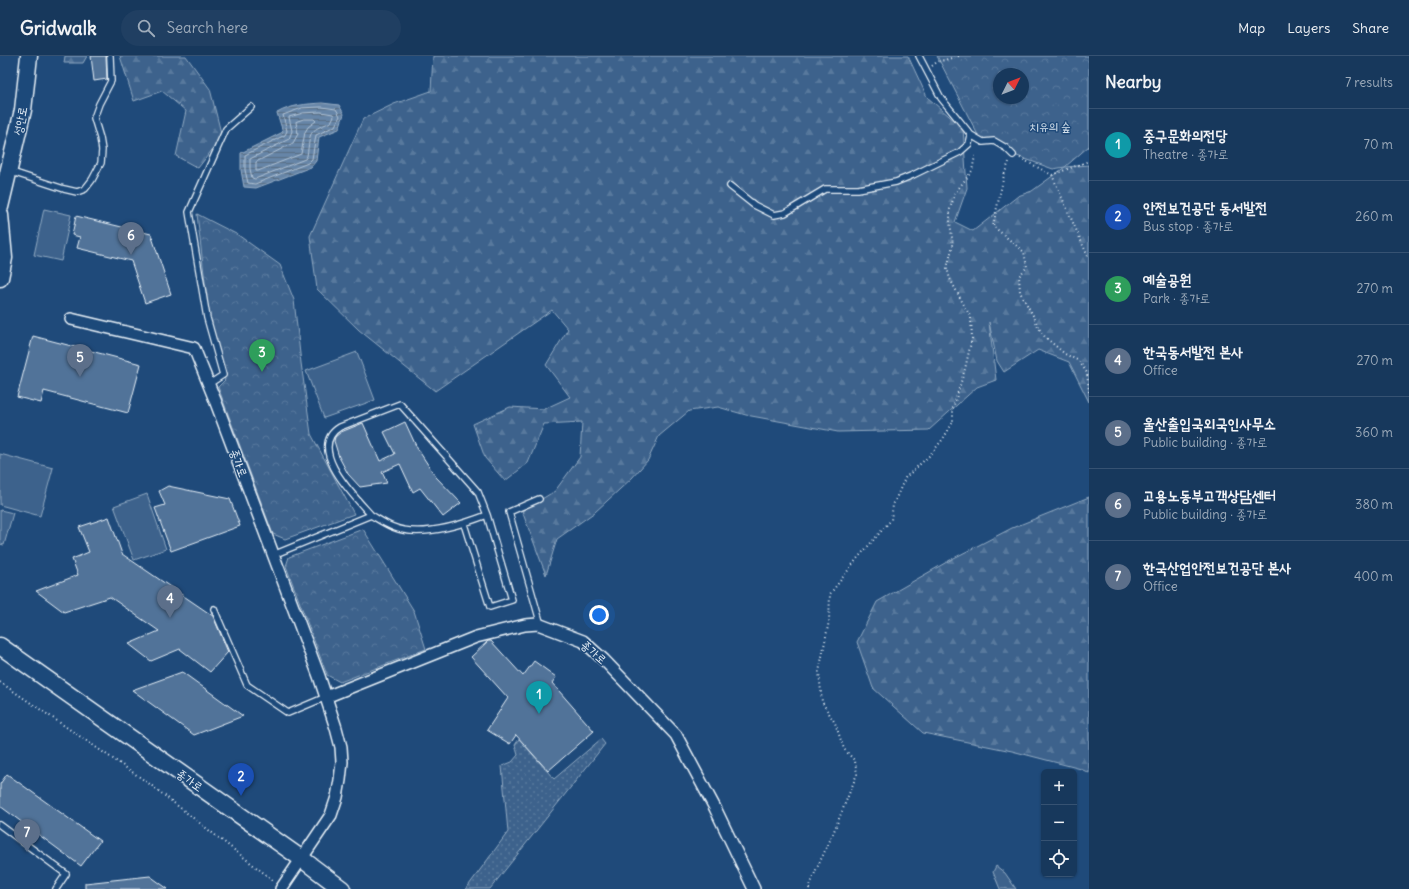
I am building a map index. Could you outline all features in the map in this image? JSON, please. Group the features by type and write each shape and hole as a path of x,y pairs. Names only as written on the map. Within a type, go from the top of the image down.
{"main road":[{"name":"성안로","path":"0,207 10,171 23,110 29,56"},
{"path":"0,215 4,258 0,278"},
{"name":"종가로","path":"0,646 302,859 342,889"}],"street":[{"name":"종가로","path":"71,319 194,348 209,384 326,697 341,747 342,762 337,797 331,815 282,888"},
{"name":"종가로","path":"326,697 476,637 525,625 541,625 583,641 610,666 676,735 715,808 754,889"}],"lane":[{"path":"10,171 64,189 77,192 85,189 92,180 101,163 102,150 94,118 111,81 110,56"},
{"path":"919,56 941,98 971,135 983,142 994,141 1006,148 1013,155"},
{"path":"209,384 223,375 206,318 189,212 226,129 251,108"},
{"path":"730,186 754,205 774,215 785,213 825,189 858,189 896,182 913,175 960,152 969,144 971,135"},
{"path":"464,524 490,607 512,600 487,515 478,492 400,404 333,431 328,445 328,452 339,478 371,514 394,528 406,530 443,528 464,524 487,515"},
{"path":"538,499 509,512 541,625"},
{"path":"273,555 371,514"},
{"path":"214,609 247,685 288,713 326,697"},
{"path":"0,825 66,874 56,889"}],"path":[{"path":"925,68 959,56"},
{"path":"1089,259 1052,175 1013,155 1004,175 993,226 1024,252 1027,267 1019,276 1020,292 1038,327 1046,337 1065,354 1079,361 1087,373 1089,392"},
{"path":"809,889 857,774 855,761 844,749 835,722 822,702 819,672 829,621 830,594 851,565 891,520 893,505 905,478 930,455 953,422 954,408 972,338 970,318 946,268 953,245 950,209 955,193 972,172 975,156"},
{"path":"1052,175 1089,161"},
{"path":"0,682 147,782 282,888"}],"green space":[{"path":"65,56 87,56 83,63 64,63"},
{"path":"120,56 186,56 210,89 222,137 198,168 176,156 186,111 162,91 134,101"},
{"path":"433,56 908,56 927,97 963,128 967,188 955,222 973,231 1018,196 1032,191 1065,167 1089,165 1089,402 1069,362 1038,350 1004,372 997,361 989,322 996,380 977,387 929,430 838,432 746,415 718,407 689,411 659,436 648,460 632,478 595,512 557,539 546,575 522,511 555,491 580,457 582,422 544,424 528,463 505,481 485,458 473,424 510,407 544,409 570,397 546,365 568,329 552,310 435,391 359,330 317,289 310,236 363,119 394,104 431,91"},
{"name":"치유의 숲","path":"937,56 1089,56 1089,146 1065,167 1053,169 1017,156 979,137"},
{"path":"44,209 71,215 61,261 34,255"},
{"path":"197,214 238,235 280,265 294,300 311,434 354,514 285,539 273,534 218,387 225,380 209,316"},
{"path":"357,352 375,400 324,418 306,371"},
{"path":"0,454 53,468 40,516 0,505"},
{"path":"147,494 166,549 134,560 114,506"},
{"path":"1089,497 1089,773 1081,769 1012,751 923,733 873,688 857,642 877,602 952,559 1012,528"},
{"path":"0,510 13,513 4,545 0,544"},
{"path":"363,529 414,611 426,649 340,682 327,675 286,566 289,557"},
{"path":"519,739 554,779 601,739 605,744 490,889 466,889 508,832 502,766 512,762 518,755 515,745"},
{"path":"996,866 1005,873 1016,889 1000,889 993,872"}],"water":[{"path":"322,103 339,105 344,114 339,129 319,137 316,161 311,167 256,188 244,187 241,170 241,153 283,132 277,113 282,110 304,104"}],"building":[{"path":"91,56 106,56 107,79 94,81"},
{"path":"76,216 151,234 171,294 145,303 131,261 77,248 80,237 72,235"},
{"path":"33,336 141,364 128,413 44,391 41,403 17,397"},
{"path":"405,422 417,448 436,477 461,503 443,517 420,488 413,492 400,464 382,472 387,483 360,487 348,474 339,457 334,441 335,437 341,432 363,423 380,461 395,454 384,432"},
{"path":"168,486 230,499 240,526 171,551 155,508 165,505 159,491"},
{"path":"109,517 122,554 213,616 228,652 210,672 180,649 151,661 129,644 159,631 110,597 64,612 36,591 78,575 72,559 89,552 79,527"},
{"path":"488,641 491,641 523,676 534,661 556,677 552,683 594,731 548,771 516,735 510,744 487,730 508,698 471,657"},
{"path":"182,672 243,716 194,735 132,690"},
{"path":"7,774 100,841 81,866 0,806 0,784"},
{"path":"150,876 168,889 85,889 85,883"}],"place":[{"name":"고용노동부고객상담센터","path":"131,255"},
{"name":"예술공원","path":"262,372"},
{"name":"울산출입국외국인사무소","path":"80,377"},
{"name":"한국동서발전 본사","path":"170,618"},
{"name":"중구문화의전당","path":"539,714"},
{"name":"안전보건공단 동서발전","path":"241,796"},
{"name":"한국산업안전보건공단 본사","path":"27,852"}]}
